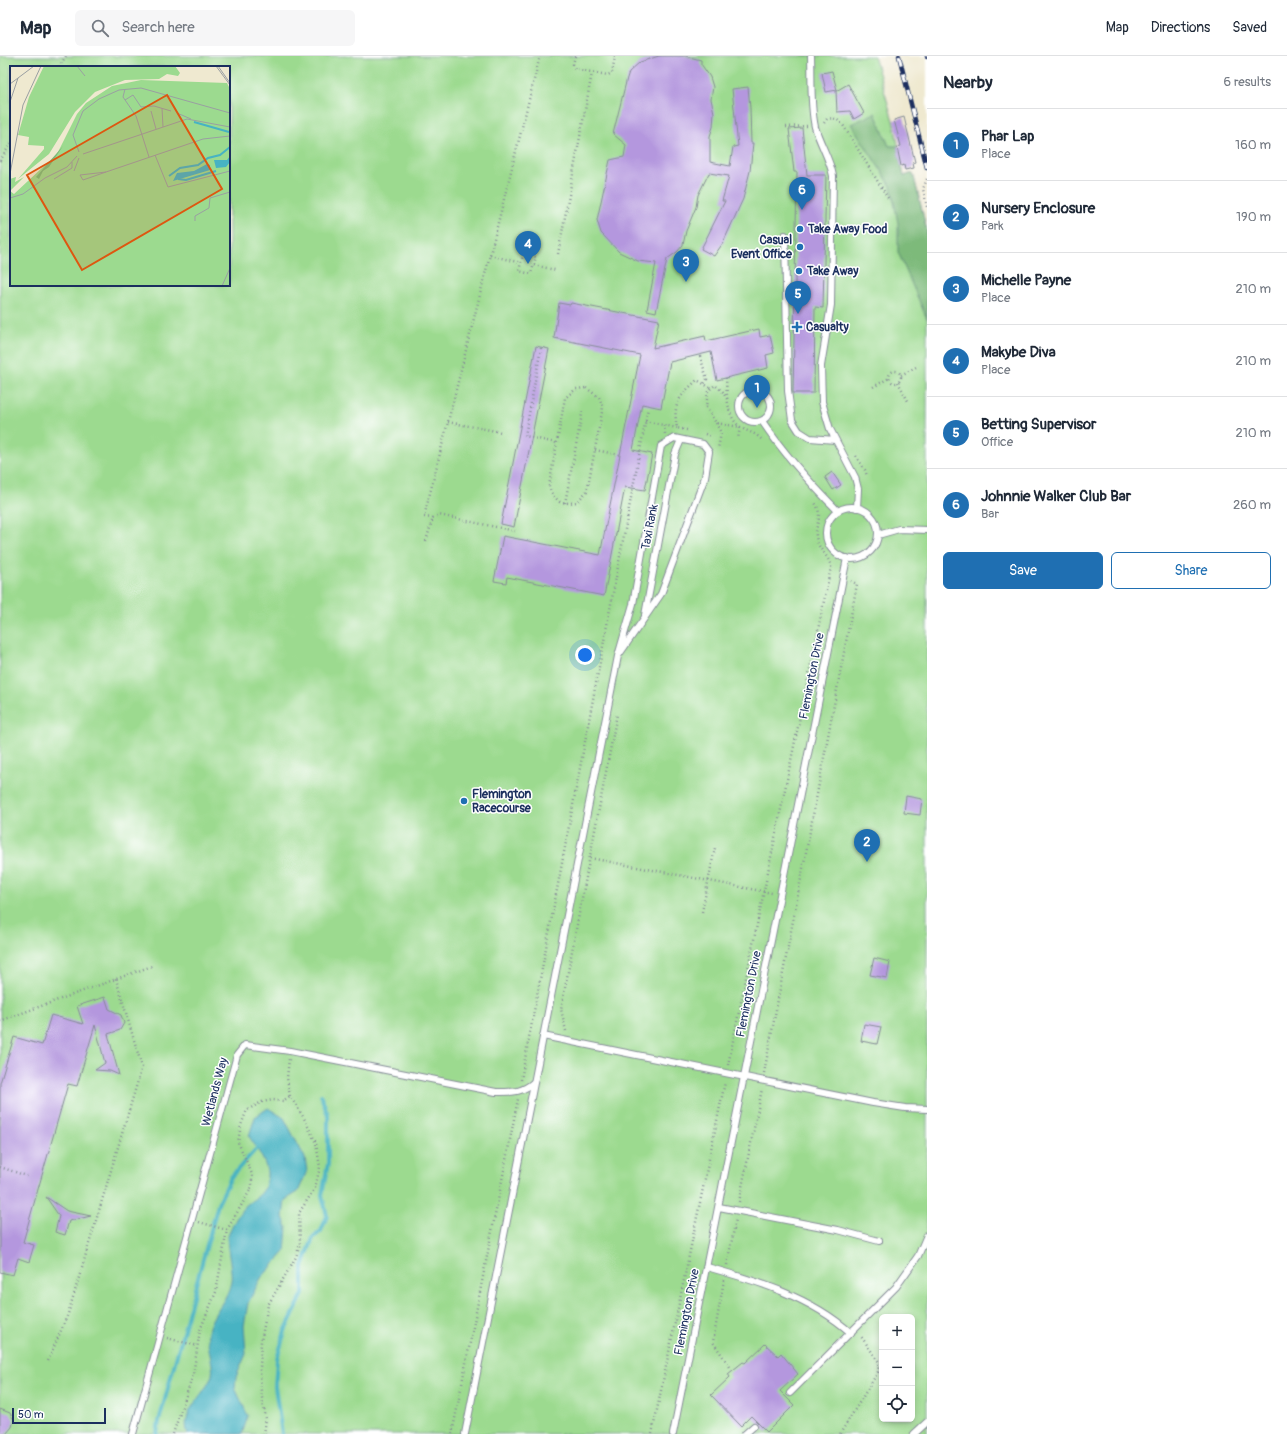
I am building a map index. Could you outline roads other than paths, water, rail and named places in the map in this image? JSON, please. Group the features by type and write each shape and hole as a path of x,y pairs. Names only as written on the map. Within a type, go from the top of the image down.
{"lane":[{"path":"811,56 815,125 819,140 831,166 833,176 831,305 821,366 822,402 825,416 835,440 855,477 858,489 857,508"},
{"path":"785,235 788,390 792,420 799,431 810,438 835,440"},
{"path":"747,391 763,391 770,399 772,404 770,414 762,421 751,422 742,416 739,411 740,400 747,391"},
{"path":"762,421 776,442 817,490 838,511"},
{"path":"465,1434 618,656 633,604 661,446 674,438 703,444 709,452 705,477 661,594 618,656"},
{"name":"Taxi Rank","path":"644,619 675,454 681,440"},
{"path":"844,508 857,508 870,514 875,520 878,528 878,535 876,544 871,551 856,558 847,558 835,552 827,539 828,524 838,511 844,508"},
{"path":"878,535 899,529 927,530"},
{"name":"Flemington Drive","path":"673,1434 847,558"},
{"path":"543,1036 873,1103 905,1108 927,1109"},
{"name":"Wetlands Way","path":"133,1434 237,1055 245,1045 290,1052 496,1092 519,1091 526,1089 534,1081"},
{"path":"719,1207 838,1230 878,1241"},
{"path":"790,1393 896,1287 918,1256 927,1235"},
{"path":"707,1267 764,1285 807,1303 853,1330"},
{"path":"914,1434 927,1422"},
{"path":"745,1434 754,1426"}],"water":[{"path":"268,1108 284,1118 305,1158 307,1171 298,1192 285,1200 283,1217 287,1227 285,1252 261,1278 248,1303 244,1326 246,1354 236,1377 235,1388 248,1416 242,1434 188,1434 186,1426 190,1410 209,1382 213,1370 208,1340 209,1327 230,1287 231,1270 227,1239 241,1211 261,1193 266,1184 266,1167 249,1136 255,1117"}],"waterway":[{"path":"282,1434 275,1387 277,1359 285,1331 303,1294 303,1266 313,1238 321,1231 327,1216 322,1195 328,1164 328,1115 321,1096"},
{"path":"157,1434 159,1421 218,1204 231,1177 256,1149"}],"railway":[{"path":"899,56 927,168"}],"place":[{"name":"Johnnie Walker Club Bar","path":"802,210"},
{"name":"Take Away Food","path":"800,229"},
{"name":"Casual Event Office","path":"800,247"},
{"name":"Makybe Diva","path":"528,264"},
{"name":"Take Away","path":"799,271"},
{"name":"Michelle Payne","path":"686,282"},
{"name":"Betting Supervisor","path":"798,314"},
{"name":"Casualty","path":"797,327"},
{"name":"Phar Lap","path":"757,408"},
{"name":"Flemington Racecourse","path":"464,801"},
{"name":"Nursery Enclosure","path":"867,862"}]}
